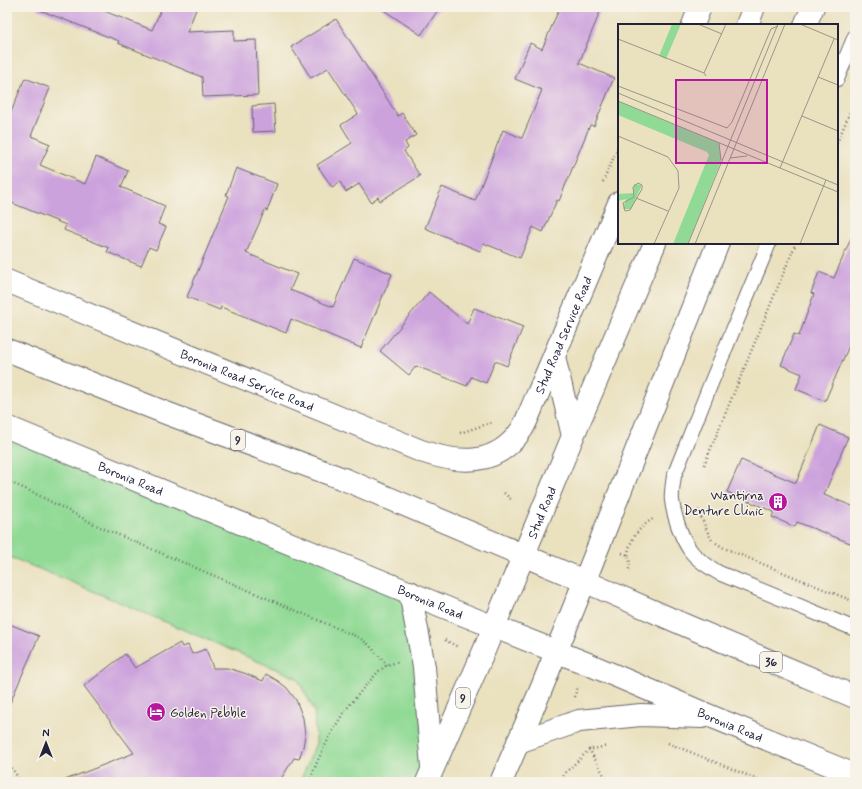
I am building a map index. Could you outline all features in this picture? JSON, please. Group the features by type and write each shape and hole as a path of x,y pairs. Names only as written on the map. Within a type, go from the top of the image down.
{"main road":[{"path":"693,24 700,7"},
{"path":"747,24 754,7"},
{"path":"805,24 813,7"},
{"name":"Stud Road Service Road","path":"492,455 506,446 523,427 618,205"},
{"name":"Stud Road","path":"430,776 655,244"},
{"path":"501,782 542,686 718,244"},
{"name":"Boronia Road Service Road","path":"7,280 421,451 440,457 457,460 478,460 492,455"},
{"name":"9","path":"7,350 159,410 346,480 584,581"},
{"path":"554,357 573,436"},
{"name":"Boronia Road","path":"7,427 588,664 855,775"},
{"name":"36","path":"584,581 686,626 855,697"},
{"path":"410,592 424,667 430,776"},
{"path":"518,742 578,721 641,715 715,718"}],"lane":[{"path":"838,77 855,36"},
{"path":"769,244 674,476 672,500 681,532 691,551 703,563 719,573 855,629"}],"path":[{"path":"838,141 855,100"},
{"path":"702,470 796,244"},
{"path":"7,481 30,490 100,527 360,638 369,645 387,665 366,685 344,712 332,732 309,782"},
{"path":"504,493 513,501"},
{"path":"697,508 709,535 712,540 718,544 855,602"},
{"path":"628,571 630,568 628,555 630,544 649,521 658,517"},
{"path":"620,552 628,555"},
{"path":"443,639 461,648"},
{"path":"666,742 764,782"},
{"path":"558,782 566,772 589,750 611,745"},
{"path":"589,750 608,782"},
{"path":"7,761 20,782"}],"green space":[{"path":"7,427 410,592 427,782 300,782 316,743 314,710 297,678 7,556"}],"building":[{"path":"37,7 94,7 152,30 162,7 197,7 187,32 234,30 234,41 256,40 258,95 203,97 202,77 118,43 119,41 37,9"},
{"path":"379,7 440,7 421,35"},
{"path":"560,7 602,7 579,63 614,78 594,126 590,125 559,201 557,200 543,232 533,227 520,258 483,243 480,251 425,228 442,187 475,201 503,130 522,138 542,90 515,79 530,43 542,49"},
{"path":"336,19 398,116 402,113 416,135 405,142 408,148 404,151 420,176 380,201 378,197 371,202 359,184 346,192 340,182 332,187 317,165 352,143 341,125 358,114 328,68 311,78 291,47"},
{"path":"25,78 50,88 31,136 50,144 40,165 85,184 96,157 128,171 121,187 165,206 158,224 166,227 156,250 149,247 141,266 107,252 109,248 64,230 66,225 7,201 7,122"},
{"path":"274,104 276,131 253,132 252,106"},
{"path":"236,168 277,184 267,211 265,210 246,253 297,274 290,290 333,307 354,258 392,274 361,348 291,319 286,333 221,307 220,310 187,297 229,196 226,195"},
{"path":"855,229 855,332 825,401 796,389 802,374 781,365 794,334 799,336 814,294 811,293 819,272 834,278"},
{"path":"429,292 467,324 474,308 523,327 507,366 495,361 486,383 471,377 467,386 416,366 409,375 380,351"},
{"path":"820,425 848,437 824,495 855,507 855,545 797,522 795,527 772,517 774,512 727,492 741,460 796,483"},
{"path":"7,623 39,636 7,710"},
{"path":"180,643 182,647 188,645 192,654 206,649 213,668 227,668 263,681 266,674 287,688 296,700 303,718 305,735 299,759 294,758 279,782 65,782 65,780 134,753 84,686 125,654 135,668"}],"place":[{"name":"Wantirna Denture Clinic","path":"778,502"},
{"name":"Golden Pebble","path":"156,712"}]}
